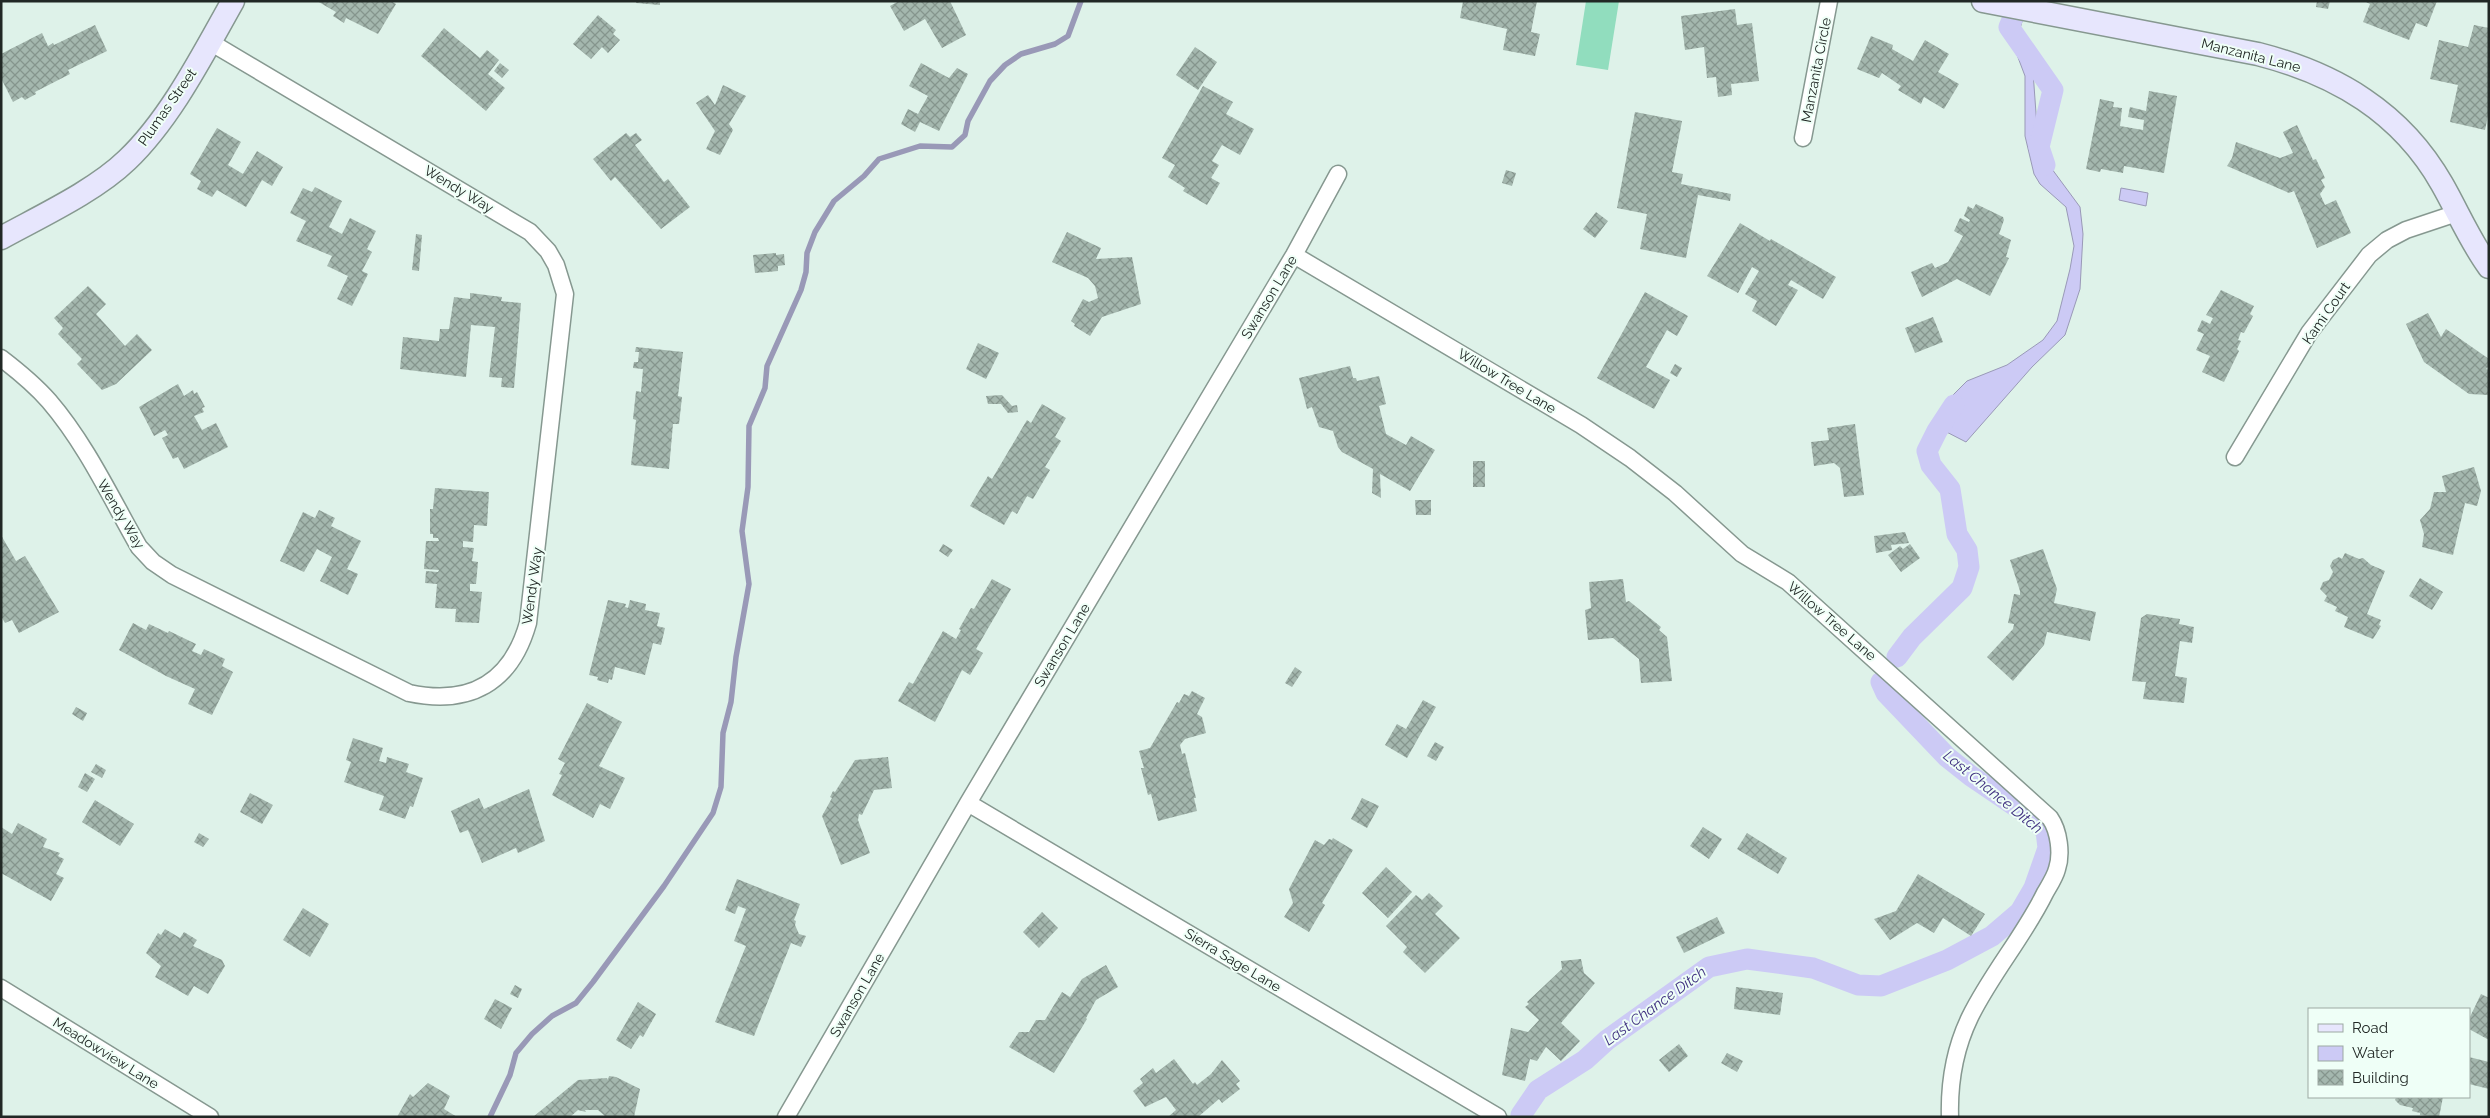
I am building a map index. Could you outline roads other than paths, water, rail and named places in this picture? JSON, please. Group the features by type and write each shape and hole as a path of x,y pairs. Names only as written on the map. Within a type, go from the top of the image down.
{"street":[{"name":"Plumas Street","path":"1,238 98,182 126,161 147,140 210,42 233,1"},
{"name":"Manzanita Circle","path":"1803,138 1829,1"},
{"name":"Manzanita Lane","path":"1993,3 2258,54 2322,75 2366,100 2401,130 2430,165 2489,267"},
{"name":"Wendy Way","path":"1,358 25,377 49,401 72,431 139,547 153,562 172,575 409,693 432,698 454,697 474,691 494,680 509,665 522,644 528,623 549,446 565,294 556,265 548,251 530,232 210,42"},
{"name":"Swanson Lane","path":"786,1117 968,803 1294,255 1338,174"},
{"name":"Kami Court","path":"2235,457 2309,333 2369,255 2388,240 2406,230 2457,213"},
{"name":"Willow Tree Lane","path":"1294,255 1581,425 1630,458 1675,493 1742,554 1788,582 2050,818 2056,826 2060,852 2057,870 2039,906 1970,1016 1960,1041 1951,1079 1950,1117"},
{"name":"Sierra Sage Lane","path":"968,803 1498,1117"},
{"name":"Meadowview Lane","path":"1,988 210,1117"}],"water":[{"path":"2019,1 2028,1 2019,32 2032,58 2037,127 2049,165 2080,207 2083,234 2080,289 2065,335 2032,367 1966,442 1933,425 1948,400 1967,381 2007,365 2043,340 2057,321 2074,246 2066,207 2040,184 2034,174 2025,136 2025,76 2008,31"},
{"path":"2121,188 2148,193 2146,206 2119,200"}],"waterway":[{"path":"490,1117 510,1075 516,1053 532,1034 552,1016 576,1003 664,886 713,813 721,787 723,733 731,702 736,657 749,584 742,531 748,487 749,426 765,388 767,366 801,290 806,272 807,253 815,232 834,201 864,176 879,159 920,146 952,147 965,135 968,121 990,81 1005,65 1021,54 1055,44 1068,36 1081,1"},
{"name":"Last Chance Ditch","path":"2020,1 2009,27 2053,90 2039,147 2045,165"},
{"name":"Last Chance Ditch","path":"1897,657 1912,637 1962,588 1969,567 1967,550 1957,534 1950,489 1931,465 1927,451 1954,405"},
{"name":"Last Chance Ditch","path":"1521,1115 1538,1090 1585,1060 1607,1040 1709,967 1747,959 1813,968 1858,985 1881,986 1947,960 1992,936 2020,912 2034,888 2048,848 2046,831 2033,818 1971,776 1947,757 1886,693 1881,682"}]}
